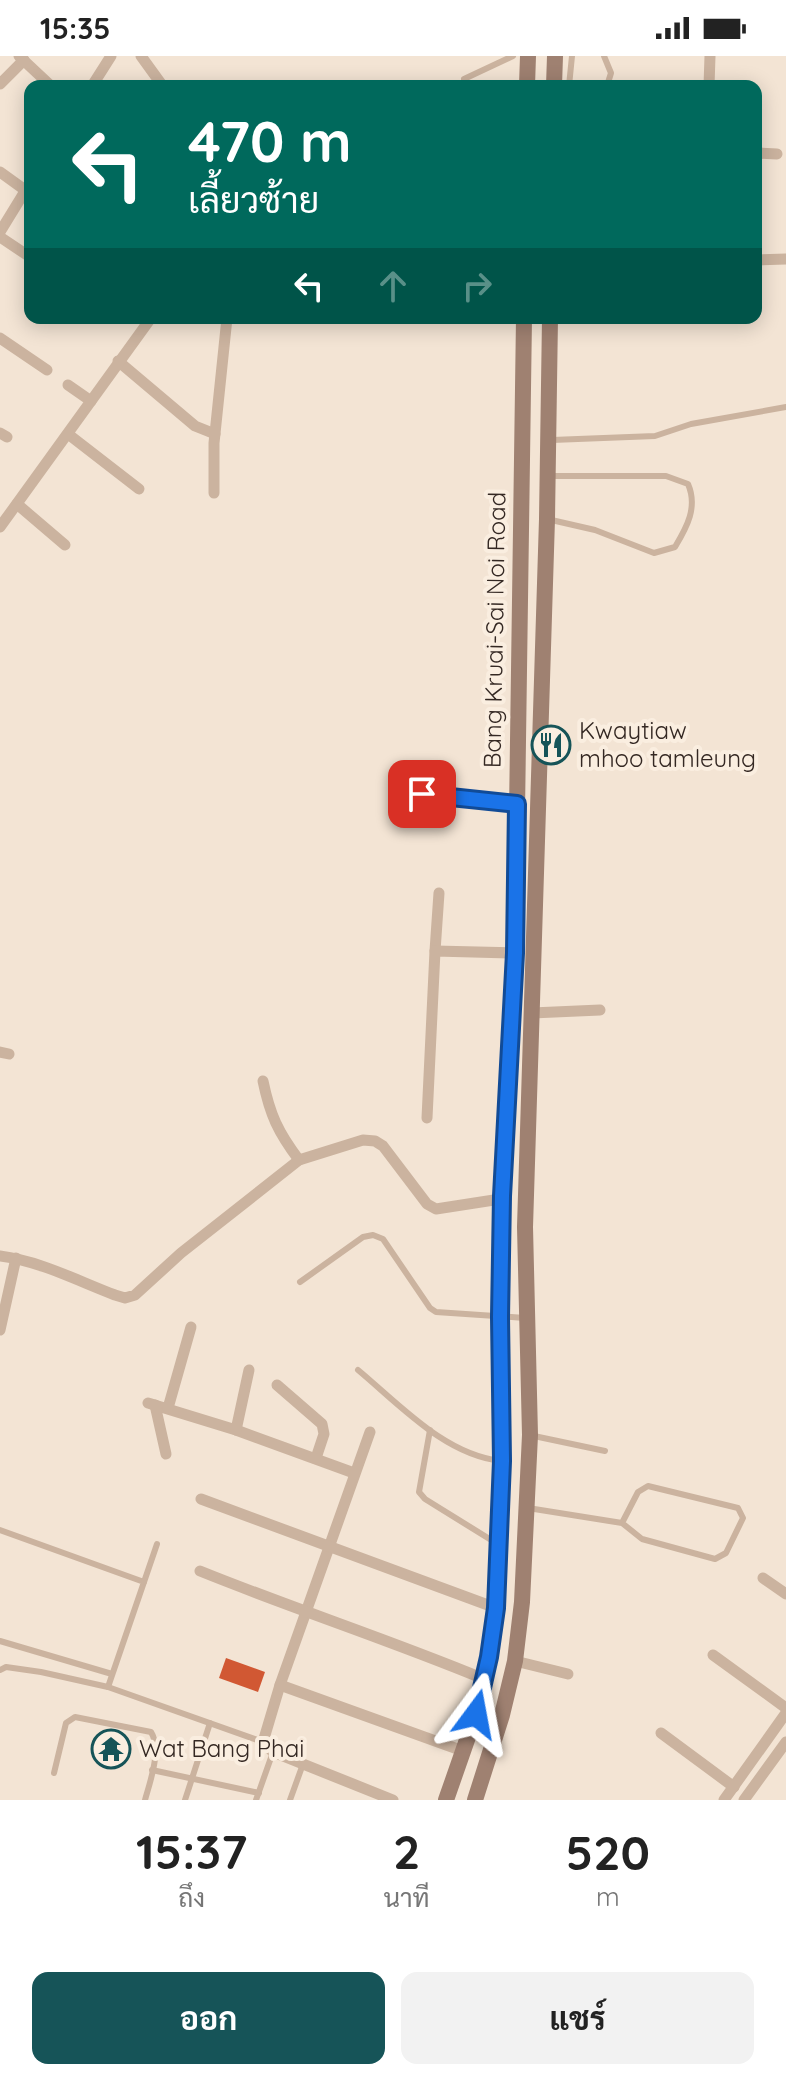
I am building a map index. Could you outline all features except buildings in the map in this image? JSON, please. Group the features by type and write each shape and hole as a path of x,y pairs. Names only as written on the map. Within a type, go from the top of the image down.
{"main road":[{"path":"527,80 528,56"},
{"path":"554,80 555,56"},
{"name":"Bang Kruai-Sai Noi Road","path":"446,1800 484,1679 496,1608 502,1461 502,1196 515,953 524,324"},
{"name":"Bang Kruai-Sai Noi Road","path":"475,1800 502,1715 515,1661 522,1602 530,1435 525,1227 547,519 550,324"}],"street":[{"path":"96,80 111,56"},
{"path":"141,56 158,80"},
{"path":"709,80 710,56"},
{"path":"0,84 22,58 45,80"},
{"path":"762,153 777,154"},
{"path":"0,172 24,184"},
{"path":"24,193 0,234 24,252"},
{"path":"762,260 786,259"},
{"path":"0,527 146,324"},
{"path":"214,493 215,434 226,324"},
{"path":"0,338 47,370"},
{"path":"118,361 195,426 215,434"},
{"path":"68,385 91,401"},
{"path":"68,434 139,489"},
{"path":"17,504 65,545"},
{"path":"422,794 517,804"},
{"path":"427,1118 439,893"},
{"path":"435,951 515,953"},
{"path":"532,1013 600,1010"},
{"path":"263,1081 276,1130 299,1160"},
{"path":"0,1256 16,1258 125,1298 135,1295 181,1253 299,1160 363,1140 375,1141 383,1146 427,1204 436,1209 502,1196"},
{"path":"0,1330 16,1258"},
{"path":"168,1408 191,1327"},
{"path":"236,1430 249,1370"},
{"path":"277,1385 322,1424 324,1434 316,1458"},
{"path":"166,1454 152,1404 236,1430 354,1473"},
{"path":"370,1432 280,1685 263,1742 273,1752 393,1800"},
{"path":"201,1499 496,1608"},
{"path":"200,1571 484,1679"},
{"path":"763,1578 786,1594"},
{"path":"713,1655 786,1711 724,1800"},
{"path":"515,1661 568,1674"},
{"path":"280,1685 463,1751"},
{"path":"661,1733 734,1787"},
{"path":"744,1800 786,1742"}],"lane":[{"path":"464,79 513,56"},
{"path":"570,80 572,56"},
{"path":"604,56 611,73 609,80"},
{"path":"548,440 655,436 691,424 786,407"},
{"path":"547,519 595,530 654,553 675,547 688,525 693,496 688,484 666,476 548,476"},
{"path":"300,1282 363,1237 373,1235 383,1239 430,1308 436,1312 525,1318"},
{"path":"358,1370 430,1430 484,1459 502,1461"},
{"path":"430,1430 419,1492 425,1499 499,1545"},
{"path":"530,1435 605,1451"},
{"path":"526,1507 622,1523 642,1539 715,1559 726,1553 743,1518 738,1508 648,1486 638,1492 622,1523"},
{"path":"0,1530 144,1582"},
{"path":"108,1687 157,1544"},
{"path":"0,1641 112,1674"},
{"path":"0,1670 6,1667 41,1672 108,1687 263,1742"},
{"path":"54,1773 66,1723 75,1717 151,1732 155,1742 145,1800"},
{"path":"185,1800 210,1723"},
{"path":"152,1770 192,1777 258,1797 273,1752"},
{"path":"290,1800 303,1764"}],"place":[{"name":"Kwaytiaw mhoo tamleung","path":"551,745"},
{"name":"Wat Bang Phai","path":"111,1749"}],"route":[{"path":"422,794 517,804 515,953 502,1196 502,1461 496,1608 476,1714"}]}
